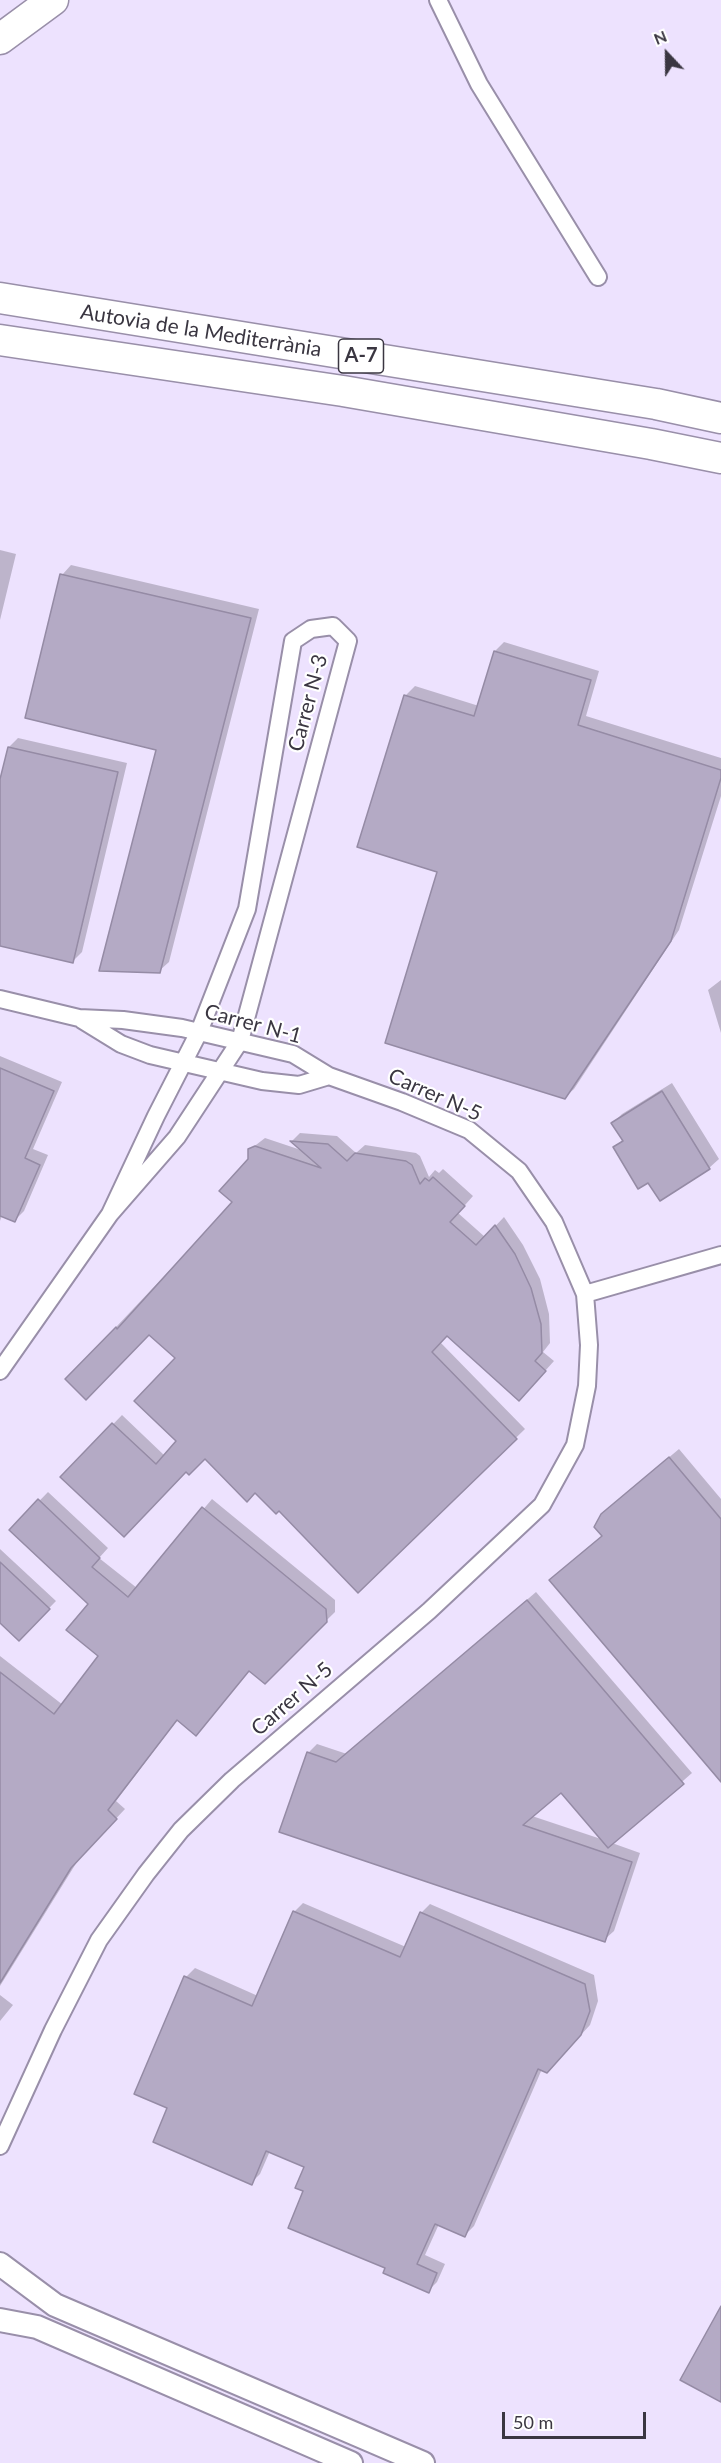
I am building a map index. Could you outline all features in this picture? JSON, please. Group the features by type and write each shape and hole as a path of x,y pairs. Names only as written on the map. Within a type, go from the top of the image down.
{"highway":[{"path":"0,39 53,0"},
{"name":"Autovia de la Mediterrània","path":"0,298 585,393 721,418"},
{"name":"Autovia de la Mediterrània","path":"0,340 343,391 721,458"}],"street":[{"path":"438,0 479,84 598,277"},
{"name":"Carrer N-3","path":"0,1371 110,1214 177,1137 240,1041 348,642 333,626 311,629 293,641 247,909 199,1032 110,1214"},
{"name":"Carrer N-1","path":"0,999 79,1018 123,1020 240,1041 293,1054 328,1076"},
{"name":"Carrer N-1","path":"79,1018 121,1044 150,1055 183,1063 262,1081 299,1085 328,1076"},
{"name":"Carrer N-5","path":"0,2146 53,2030 99,1940 181,1830 241,1773 429,1611 542,1505 575,1445 587,1386 589,1345 585,1294 554,1222 519,1171 469,1130 402,1102 328,1076"},
{"path":"585,1294 721,1255"},
{"path":"0,2264 55,2305 423,2463"},
{"path":"0,2320 37,2327 351,2463"}],"building":[{"path":"60,574 251,618 160,973 99,971 156,750 25,718"},
{"path":"494,651 591,680 578,725 721,770 721,778 671,941 565,1099 385,1043 437,872 357,847 404,695 474,716"},
{"path":"8,747 118,772 73,963 0,946 0,779"},
{"path":"0,1068 54,1091 25,1158 40,1165 15,1222 0,1216"},
{"path":"662,1091 710,1169 660,1201 648,1183 638,1189 613,1147 623,1141 611,1123"},
{"path":"290,1141 328,1144 347,1161 355,1153 406,1161 412,1165 420,1184 425,1178 429,1181 433,1177 465,1206 450,1222 476,1245 495,1225 515,1254 531,1288 541,1324 542,1353 535,1361 546,1371 519,1401 447,1336 432,1352 517,1439 358,1593 279,1511 276,1514 255,1493 247,1502 205,1459 189,1475 186,1472 124,1537 60,1477 112,1423 156,1464 176,1441 134,1401 175,1358 149,1335 86,1400 65,1379 116,1327 117,1329 232,1202 219,1191 248,1159 248,1149 255,1146 321,1168"},
{"path":"669,1457 721,1519 721,1782 549,1580 602,1536 594,1527 601,1514"},
{"path":"38,1499 100,1558 92,1567 128,1597 202,1507 326,1609 327,1622 265,1684 249,1671 196,1736 177,1720 108,1810 117,1819 71,1868 0,1983 0,1672 54,1714 98,1656 66,1630 88,1604 9,1530"},
{"path":"0,1562 50,1609 19,1641 0,1623"},
{"path":"527,1600 684,1784 608,1848 561,1793 523,1825 632,1862 605,1942 279,1832 307,1752 336,1762"},
{"path":"293,1911 400,1957 420,1912 585,1984 590,2011 581,2035 547,2073 538,2069 465,2237 435,2224 417,2264 437,2273 429,2293 383,2273 385,2268 288,2228 303,2191 295,2188 304,2167 266,2151 252,2185 153,2142 167,2108 134,2094 184,1976 252,2006"},
{"path":"721,2306 721,2402 680,2380"}]}
